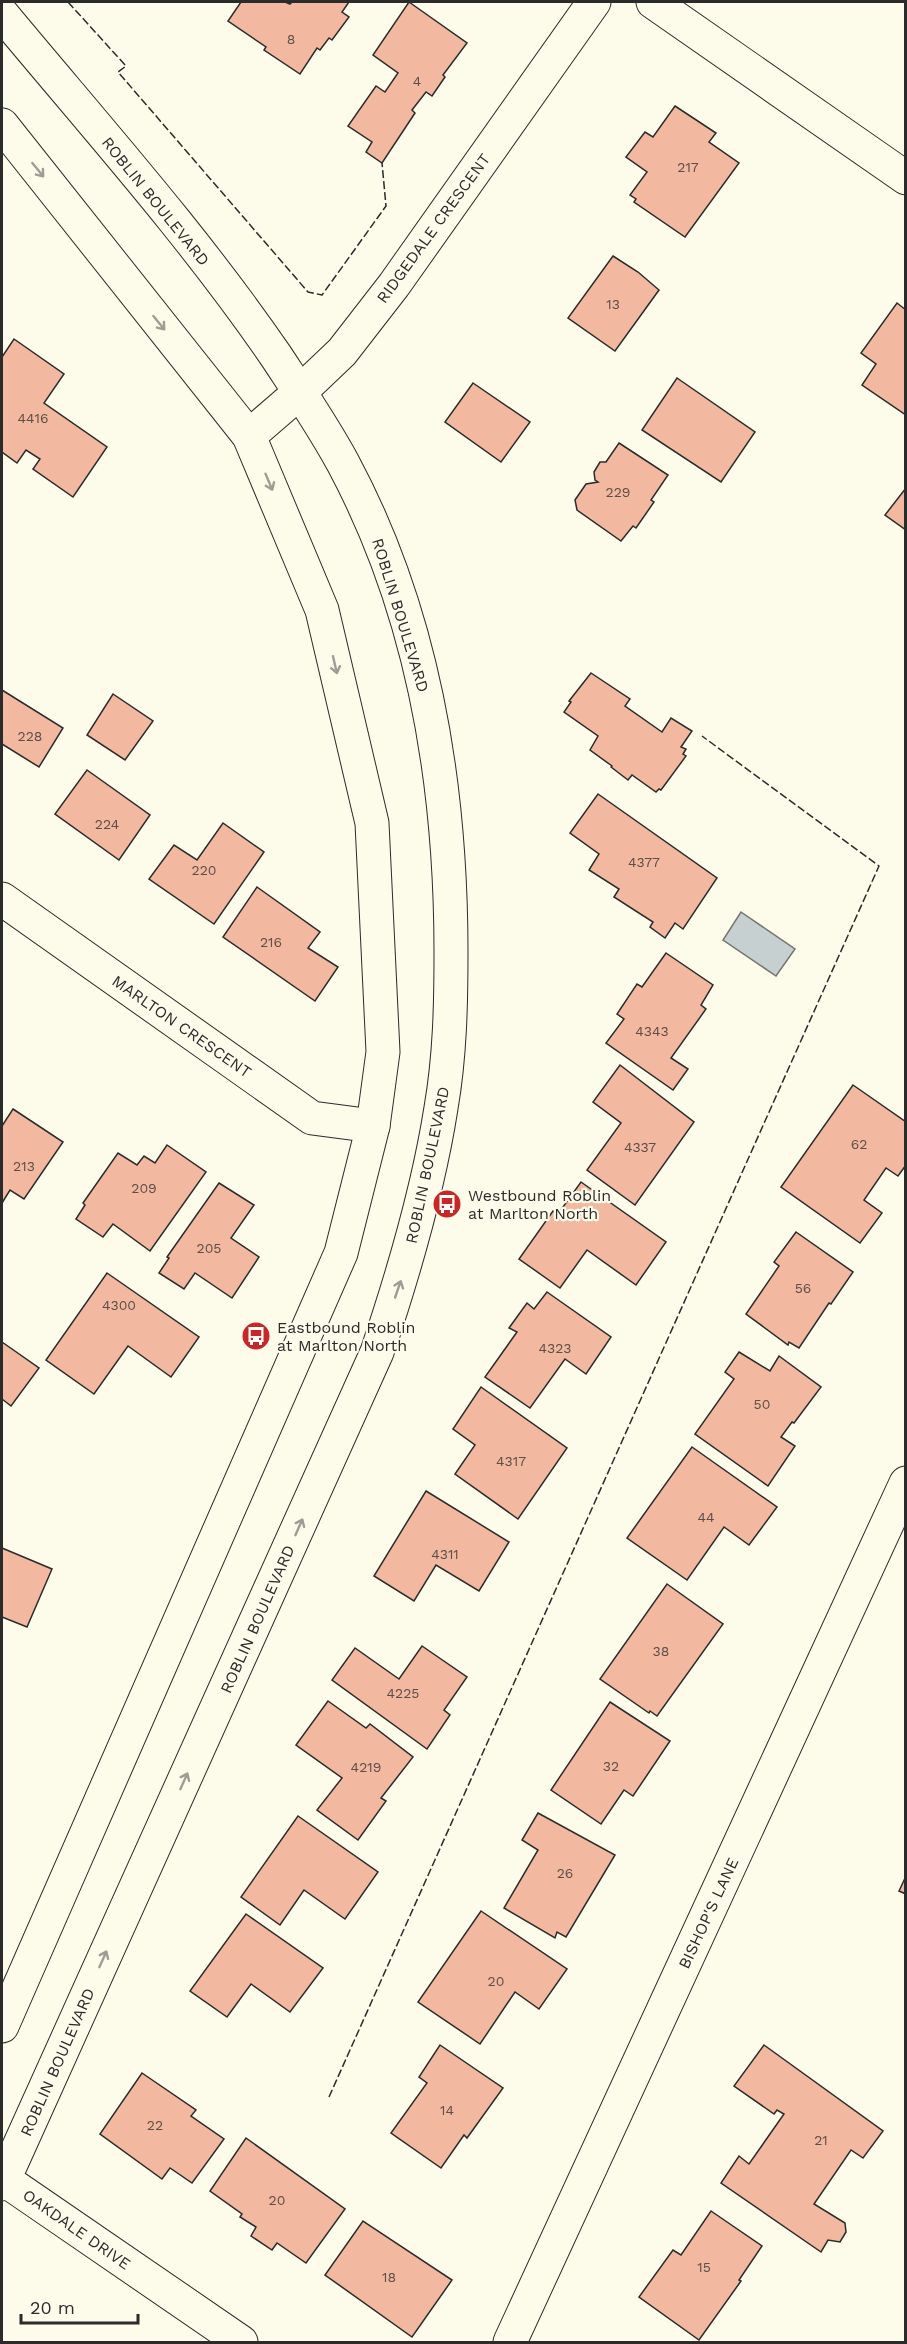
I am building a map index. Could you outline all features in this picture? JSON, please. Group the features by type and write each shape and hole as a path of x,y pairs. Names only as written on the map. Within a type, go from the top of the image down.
{"main road":[{"path":"653,2 906,178"},
{"name":"RIDGEDALE CRESCENT","path":"249,436 342,352 394,285 588,4"},
{"name":"ROBLIN BOULEVARD","path":"2,14 240,304 300,392 343,463 372,524 416,650 431,713 445,812 451,906 452,1008 442,1106 422,1203 403,1276 376,1352 2,2180"},
{"path":"2,124 249,436 322,610 372,823 383,1052 373,1126 341,1253 2,2026"},
{"name":"MARLTON CRESCENT","path":"2,899 312,1118 373,1126"},
{"name":"BISHOP'S LANE","path":"510,2343 906,1483"},
{"name":"OAKDALE DRIVE","path":"2,2180 241,2343"}],"shaded area":[{"path":"741,912 795,949 776,976 723,940"}],"building":[{"path":"241,2 290,4 292,2 349,2 342,12 349,17 332,40 329,38 320,50 317,48 300,74 264,50 266,47 228,21"},
{"path":"409,2 467,43 443,75 445,77 432,96 426,92 412,110 415,113 382,163 366,152 372,142 348,126 376,86 385,92 398,73 373,55"},
{"path":"675,106 716,133 709,142 739,163 685,237 634,202 636,199 630,195 647,172 626,157 645,132 653,137"},
{"path":"613,256 638,272 659,290 615,351 568,318"},
{"path":"897,303 906,310 906,415 862,385 876,364 861,353"},
{"path":"14,339 64,374 44,403 107,447 73,497 33,469 40,459 26,450 17,463 2,452 2,357"},
{"path":"677,378 755,432 721,482 642,430"},
{"path":"473,383 530,422 501,462 445,422"},
{"path":"619,443 668,475 651,500 654,502 636,528 633,526 621,541 577,510 575,500 586,484 598,482 595,480 594,472 600,462 606,462"},
{"path":"906,488 906,530 885,515"},
{"path":"591,673 630,699 625,706 662,732 671,718 692,731 681,747 686,749 683,754 686,756 661,790 656,792 632,775 628,780 611,767 590,750 598,736 564,712 571,702 569,701"},
{"path":"2,690 63,728 39,767 2,744"},
{"path":"113,694 153,721 125,760 87,735"},
{"path":"87,770 150,815 119,860 55,814"},
{"path":"598,794 717,878 683,929 675,923 665,938 650,927 653,922 614,897 619,889 589,870 599,854 570,833"},
{"path":"223,823 264,852 214,924 149,879 174,845 197,860"},
{"path":"257,887 320,932 308,948 338,967 315,1001 223,937"},
{"path":"666,953 713,985 701,1005 706,1009 671,1058 688,1069 673,1090 606,1043 624,1019 617,1014 637,984 642,987"},
{"path":"620,1065 694,1122 635,1205 587,1170 621,1123 593,1102"},
{"path":"853,1085 906,1122 906,1165 898,1176 886,1168 864,1200 882,1213 860,1243 781,1187"},
{"path":"13,1109 63,1142 24,1199 10,1190 2,1203 2,1126"},
{"path":"167,1145 206,1172 150,1251 113,1224 103,1237 76,1219 85,1205 83,1203 118,1153 137,1165 144,1156 155,1163"},
{"path":"581,1182 666,1242 636,1285 587,1250 560,1288 519,1259 553,1211 558,1214"},
{"path":"219,1183 254,1205 231,1238 259,1257 232,1298 195,1273 184,1289 159,1273 169,1258 167,1257"},
{"path":"796,1232 853,1272 799,1348 789,1342 788,1345 746,1314 779,1266 774,1262"},
{"path":"107,1273 199,1337 171,1377 128,1346 94,1394 46,1360"},
{"path":"547,1292 611,1337 586,1374 565,1359 530,1408 485,1377 517,1332 509,1328 527,1303 534,1309"},
{"path":"2,1342 39,1368 11,1406 2,1399"},
{"path":"739,1352 770,1371 779,1356 821,1387 781,1437 795,1446 768,1486 695,1434 734,1379 725,1372"},
{"path":"481,1387 567,1448 518,1519 455,1474 475,1445 453,1429"},
{"path":"692,1447 777,1507 749,1545 724,1527 687,1580 627,1538"},
{"path":"426,1491 509,1542 479,1591 436,1565 414,1601 374,1576"},
{"path":"2,1548 52,1569 27,1627 2,1617"},
{"path":"667,1584 723,1624 657,1716 650,1711 649,1713 600,1679"},
{"path":"422,1646 467,1677 444,1710 450,1715 427,1749 332,1680 355,1648 399,1679"},
{"path":"328,1701 366,1728 370,1724 413,1757 381,1798 386,1801 358,1840 317,1810 342,1778 296,1745"},
{"path":"610,1702 670,1741 633,1796 624,1790 601,1824 551,1790"},
{"path":"538,1813 615,1855 566,1937 557,1932 555,1938 504,1908 538,1850 522,1840"},
{"path":"298,1816 378,1872 345,1919 304,1890 280,1925 241,1897"},
{"path":"906,1876 906,1894 899,1891"},
{"path":"481,1911 567,1969 539,2009 515,1992 480,2044 418,2002"},
{"path":"246,1914 323,1968 290,2012 251,1984 227,2017 190,1991"},
{"path":"440,2045 503,2088 467,2138 464,2135 441,2168 391,2133 427,2083 419,2077"},
{"path":"764,2045 883,2131 863,2158 851,2150 814,2204 845,2223 846,2232 840,2242 828,2240 821,2252 721,2183 739,2156 749,2164 784,2114 777,2110 774,2114 734,2086"},
{"path":"142,2073 196,2110 191,2116 224,2139 192,2183 170,2168 162,2179 100,2134"},
{"path":"246,2138 345,2209 306,2263 277,2243 272,2250 251,2236 256,2227 240,2217 242,2214 210,2191"},
{"path":"711,2211 762,2246 739,2280 741,2281 699,2340 639,2297 673,2250 681,2255"},
{"path":"363,2221 452,2280 412,2337 325,2275"}],"fence":[{"path":"68,2 126,66 118,72 308,292 322,295 386,206 382,163"},
{"path":"329,2097 879,866 702,736"}],"place":[{"name":"Westbound Roblin at Marlton North","path":"447,1204"},
{"name":"Eastbound Roblin at Marlton North","path":"256,1336"}]}
